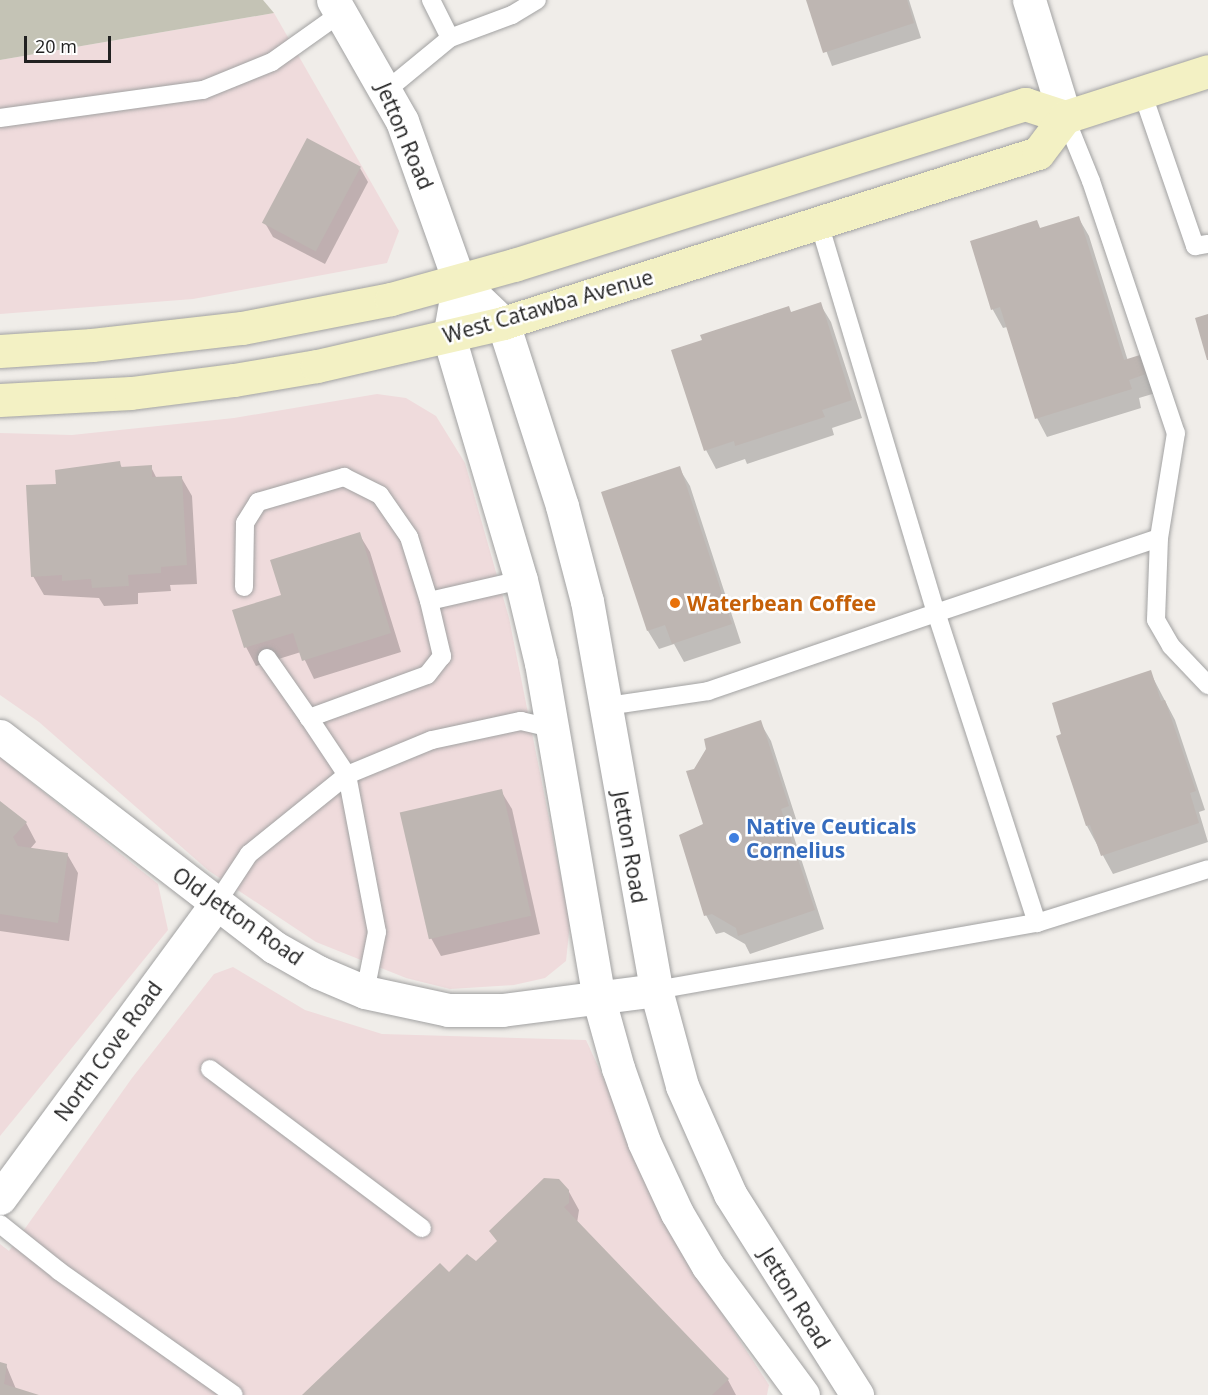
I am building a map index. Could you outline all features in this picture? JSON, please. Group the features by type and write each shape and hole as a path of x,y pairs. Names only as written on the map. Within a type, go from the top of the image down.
{"main road":[{"path":"0,351 92,345 242,328 459,281 1025,104 1065,117 1208,70"},
{"name":"West Catawba Avenue","path":"0,400 131,393 234,380 449,337 503,323 1038,153 1065,117"}],"street":[{"path":"1029,0 1065,117"},
{"name":"Jetton Road","path":"337,7 387,90 402,121 459,281 503,323 562,506 587,601 656,990 682,1086 712,1158 771,1262 856,1395"},
{"name":"Jetton Road","path":"459,281 449,337 521,580 552,728 599,1000 644,1142 677,1213 708,1266 803,1395"},
{"name":"Old Jetton Road","path":"0,736 274,947 318,972 365,992 448,1010 502,1010 599,1000 656,990"},
{"name":"North Cove Road","path":"0,1198 216,904"}],"lane":[{"path":"431,0 450,38"},
{"path":"387,90 450,38 513,15 537,0"},
{"path":"0,118 203,90 272,62 337,7"},
{"path":"1142,92 1195,246 1208,244"},
{"path":"1065,117 1091,181 1176,433 1159,538 1156,620 1170,646 1208,685"},
{"path":"819,224 936,613 1037,923"},
{"path":"244,587 245,523 258,502 344,477 380,495 410,537 442,656 428,675 309,718"},
{"path":"607,706 708,691 1159,538"},
{"path":"429,601 521,580"},
{"path":"267,658 347,775 377,932 365,992"},
{"path":"216,904 249,854 347,775 432,740 521,721 552,728"},
{"path":"656,990 1037,923 1208,869"},
{"path":"210,1069 422,1228"},
{"path":"0,1224 58,1271 234,1395"}],"shaded area":[{"path":"0,0 263,0 274,13 0,60"},
{"path":"274,13 399,231 387,263 193,299 0,314 0,60"},
{"path":"377,394 406,398 436,416 465,463 509,618 570,923 566,961 545,978 514,985 450,989 406,978 316,942 209,871 39,722 0,695 0,433 72,435 234,418"},
{"path":"0,757 158,884 168,930 0,1136"},
{"path":"233,967 305,1010 382,1034 586,1040 687,1260 769,1385 767,1395 0,1395 0,1244 9,1251 132,1078 214,974"}],"building":[{"path":"806,0 907,0 914,23 823,53"},
{"path":"307,138 361,167 316,251 262,223"},
{"path":"1079,216 1124,360 1143,354 1149,373 1129,380 1132,389 1035,419 1000,307 991,310 970,241 1037,220 1040,228"},
{"path":"821,302 852,400 822,410 825,417 735,446 734,441 704,451 671,350 702,340 700,335 789,306 791,312"},
{"path":"1208,314 1208,360 1207,360 1195,318"},
{"path":"120,461 121,467 152,465 152,477 182,476 187,565 161,567 161,573 128,575 129,586 92,588 91,579 62,581 62,575 31,577 26,485 56,484 55,470"},
{"path":"680,466 732,624 672,644 665,625 647,631 601,492"},
{"path":"360,532 391,633 302,661 293,633 244,648 232,610 281,595 270,560"},
{"path":"1151,670 1161,701 1165,700 1196,791 1190,793 1199,823 1101,856 1090,825 1086,826 1056,736 1061,734 1052,703"},
{"path":"761,720 789,806 781,809 815,910 738,936 736,928 712,914 704,916 679,835 703,824 686,771 694,769 706,749 704,739"},
{"path":"502,789 531,916 429,939 400,813"},
{"path":"0,801 27,822 13,837 18,846 68,853 58,923 0,914"},
{"path":"544,1178 559,1179 569,1190 569,1203 564,1207 729,1379 712,1395 302,1395 440,1263 449,1272 467,1254 476,1261 497,1241 489,1231"},
{"path":"0,1362 7,1364 4,1384 39,1395 0,1395"}],"place":[{"name":"Waterbean Coffee","path":"675,603"},
{"name":"Native Ceuticals Cornelius","path":"734,838"}]}
